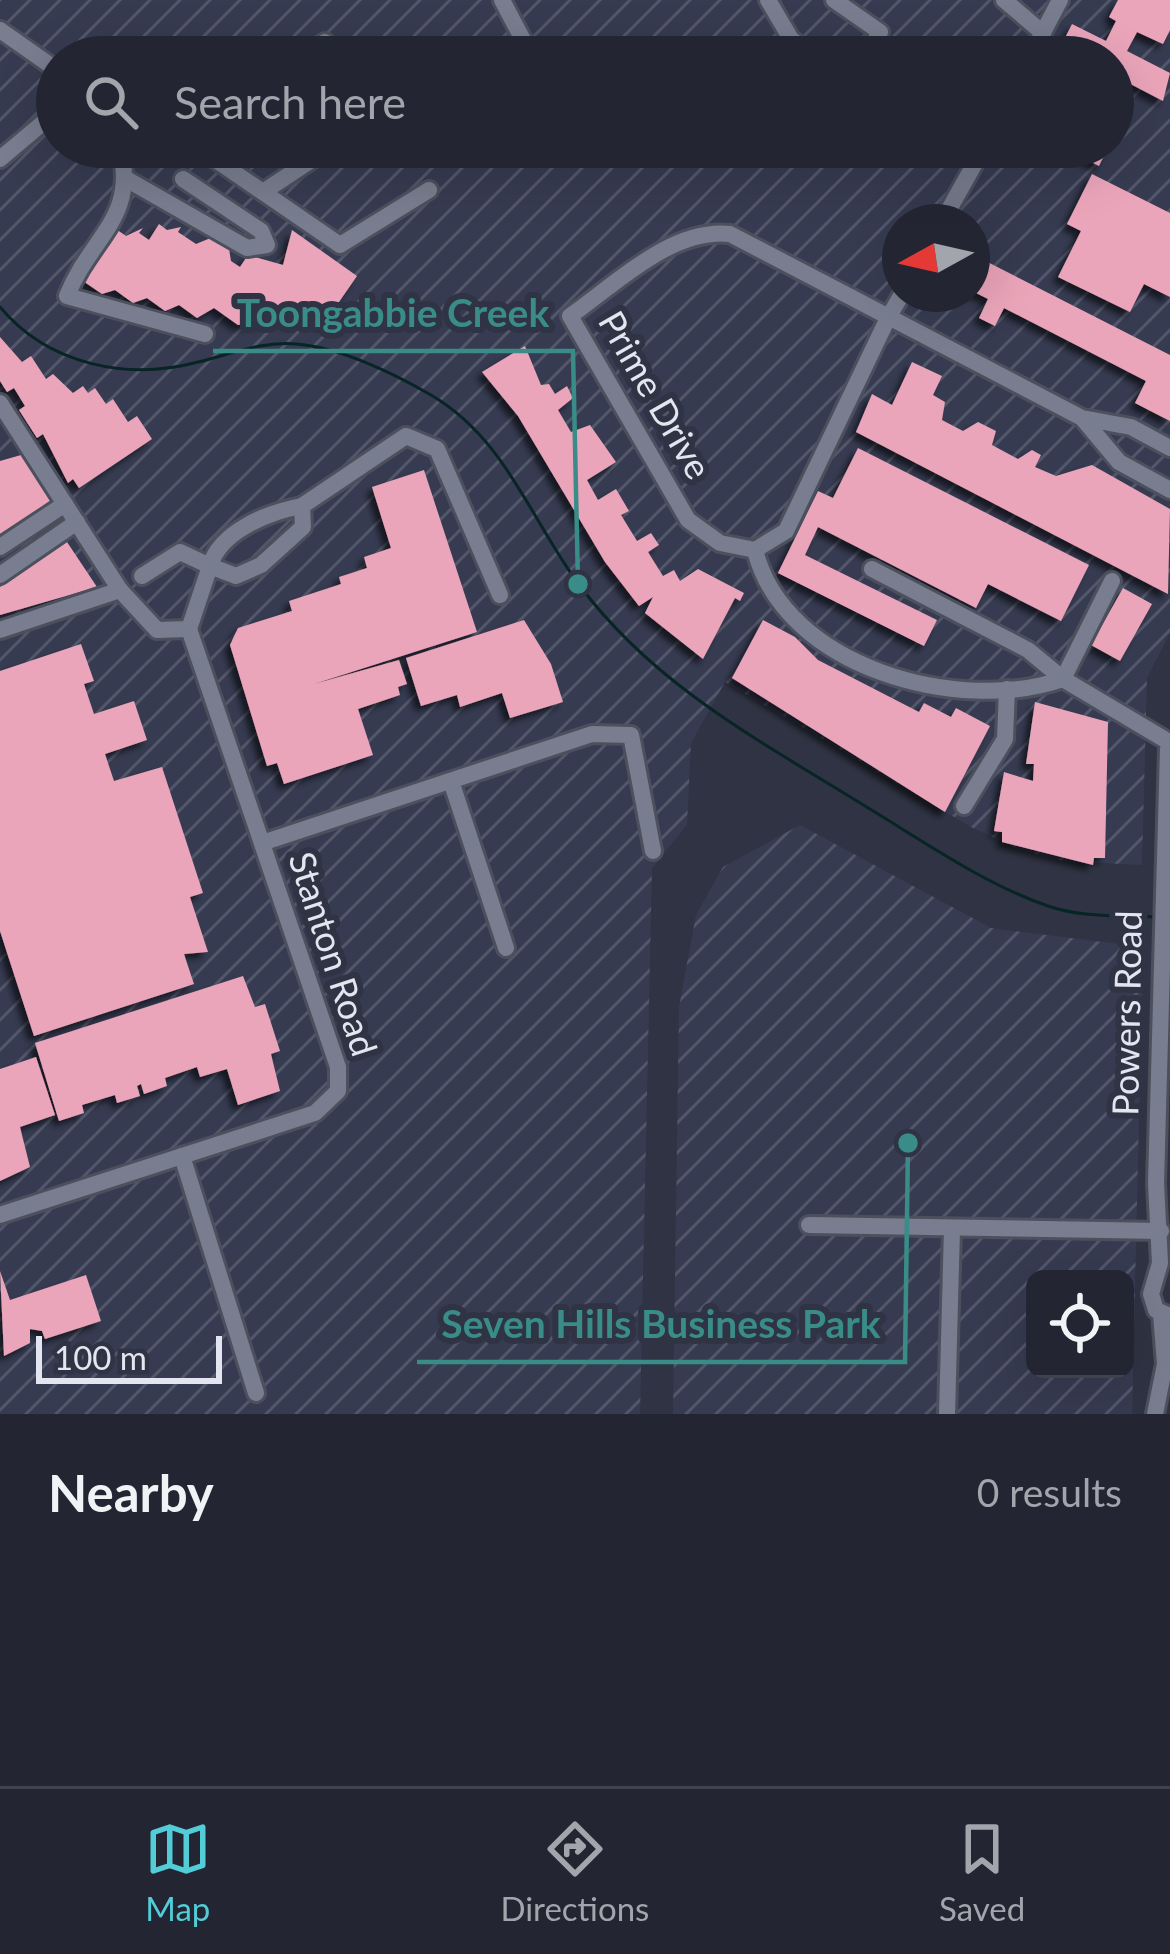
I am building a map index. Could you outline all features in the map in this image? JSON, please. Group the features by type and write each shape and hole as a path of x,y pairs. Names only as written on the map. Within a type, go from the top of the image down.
{"street":[{"path":"502,0 521,36"},
{"path":"769,0 790,36"},
{"path":"833,0 880,32 878,36"},
{"path":"1004,0 1043,33"},
{"path":"1041,36 1060,0"},
{"path":"0,30 36,55"},
{"path":"0,159 36,129"},
{"path":"125,168 128,180 122,207 67,296 205,334"},
{"path":"228,168 340,245 429,190"},
{"path":"263,192 299,168"},
{"path":"952,204 972,168"},
{"path":"128,180 247,248 267,245 261,232 183,179"},
{"name":"Prime Drive","path":"755,550 720,543 688,520 570,316 680,241 709,232 730,234 888,318"},
{"path":"892,312 786,531 755,550 762,579 776,599 817,634 872,668 930,686 1031,690 1063,679 1112,581"},
{"path":"888,318 1082,418 1131,427 1170,448"},
{"path":"0,404 120,590 157,630 189,629 214,552 267,513 302,506 406,436 436,449 500,595"},
{"path":"1082,418 1119,462 1170,490"},
{"path":"0,446 20,434"},
{"path":"0,547 65,504"},
{"path":"142,576 180,552 236,576 261,565 303,527 302,506"},
{"path":"0,575 77,522"},
{"path":"872,569 1028,650 1063,679 1168,736"},
{"path":"0,630 120,590"},
{"name":"Stanton Road","path":"0,1215 315,1113 338,1091 338,1067 189,629"},
{"path":"964,806 1006,739 1007,689"},
{"path":"262,843 592,734 632,735 653,851"},
{"name":"Powers Road","path":"1165,1315 1151,1300 1163,1280 1166,1237 1156,1183 1168,736"},
{"path":"451,781 506,948"},
{"path":"182,1156 256,1393"},
{"path":"809,1225 1166,1237"},
{"path":"947,1414 952,1229"},
{"path":"1155,1414 1168,1361 1165,1315"}],"shaded area":[{"path":"0,0 1170,0 1170,633 1147,678 1142,865 1063,861 1020,850 971,827 725,682 691,743 687,825 652,868 640,1414 0,1414"},
{"path":"800,825 991,928 1143,947 1134,1329 1134,1270 1026,1270 1026,1378 1133,1378 1132,1414 673,1414 679,1007 696,915 723,867"}],"building":[{"path":"1118,0 1170,0 1170,30 1163,44 1137,32 1134,38 1108,36 1116,21 1109,17"},
{"path":"1072,24 1096,36 1066,36"},
{"path":"1134,55 1170,73 1163,101 1134,86"},
{"path":"1092,174 1170,213 1170,297 1144,284 1130,312 1058,277 1081,231 1067,224"},
{"path":"159,224 167,230 181,227 178,232 196,244 213,237 229,249 231,261 240,267 248,255 283,265 292,230 357,276 330,315 238,325 214,308 197,318 179,305 165,311 147,298 133,303 115,290 102,294 83,281 116,229 126,236 143,228 139,233 149,240"},
{"path":"990,263 1170,355 1170,421 1135,403 1146,381 1004,308 995,326 979,318 982,312 990,312"},
{"path":"0,337 22,362 31,356 46,379 53,374 73,393 83,386 88,393 95,388 106,404 113,399 128,422 137,416 152,439 79,488 73,479 68,483 43,434 37,438 19,410 25,406 14,388 7,392 0,381"},
{"path":"525,346 541,385 549,384 555,394 567,386 573,398 558,410 571,432 590,425 616,462 587,480 598,500 616,489 629,511 621,515 637,541 651,533 659,545 648,552 663,576 674,570 680,581 698,569 744,593 740,601 735,598 703,659 645,613 653,597 639,606 605,562 518,416 482,372"},
{"path":"912,362 942,376 933,395 945,402 942,420 963,431 978,422 996,431 992,445 1018,459 1032,450 1041,455 1035,467 1056,476 1092,465 1170,509 1168,594 856,432 872,394 892,405"},
{"path":"858,448 1089,565 1061,621 988,584 976,608 818,527 805,555 937,620 924,646 778,573 818,491 833,498"},
{"path":"21,455 53,504 0,539 0,461"},
{"path":"424,470 477,632 314,684 399,660 407,684 398,687 400,695 358,709 373,755 284,784 277,763 267,766 230,645 238,628 292,611 289,601 341,584 339,577 367,568 364,557 391,548 372,487"},
{"path":"67,542 97,587 0,615 0,587"},
{"path":"1123,588 1152,604 1120,661 1091,645"},
{"path":"524,620 551,664 563,702 510,718 502,693 460,707 457,695 421,706 406,658"},
{"path":"763,620 795,637 818,660 919,712 924,703 951,717 956,708 990,726 945,812 732,678"},
{"path":"81,644 94,681 84,684 94,714 134,701 147,740 105,754 114,781 162,767 203,893 190,897 208,952 184,954 194,984 34,1036 0,931 0,671"},
{"path":"1035,702 1108,722 1105,858 1094,858 1093,865 1002,842 1002,832 994,831 1004,772 1033,781 1034,764 1026,764"},
{"path":"243,976 255,1007 265,1004 280,1051 271,1054 280,1091 238,1105 227,1069 200,1077 197,1067 165,1078 167,1086 144,1094 141,1084 137,1086 140,1096 117,1103 115,1095 82,1105 84,1113 59,1121 35,1043"},
{"path":"36,1057 55,1115 20,1127 30,1167 0,1181 0,1069"},
{"path":"0,1271 10,1300 86,1275 101,1321 45,1339 42,1331 30,1329 30,1343 4,1356"}],"waterway":[{"path":"0,307 41,343 91,363 144,370 259,346 296,344 348,356 416,387 457,413 498,457 562,560 609,621 711,709 1001,886 1074,912 1156,917"}],"place":[{"name":"Toongabbie Creek","path":"578,584"},
{"name":"Seven Hills Business Park","path":"908,1143"}]}
